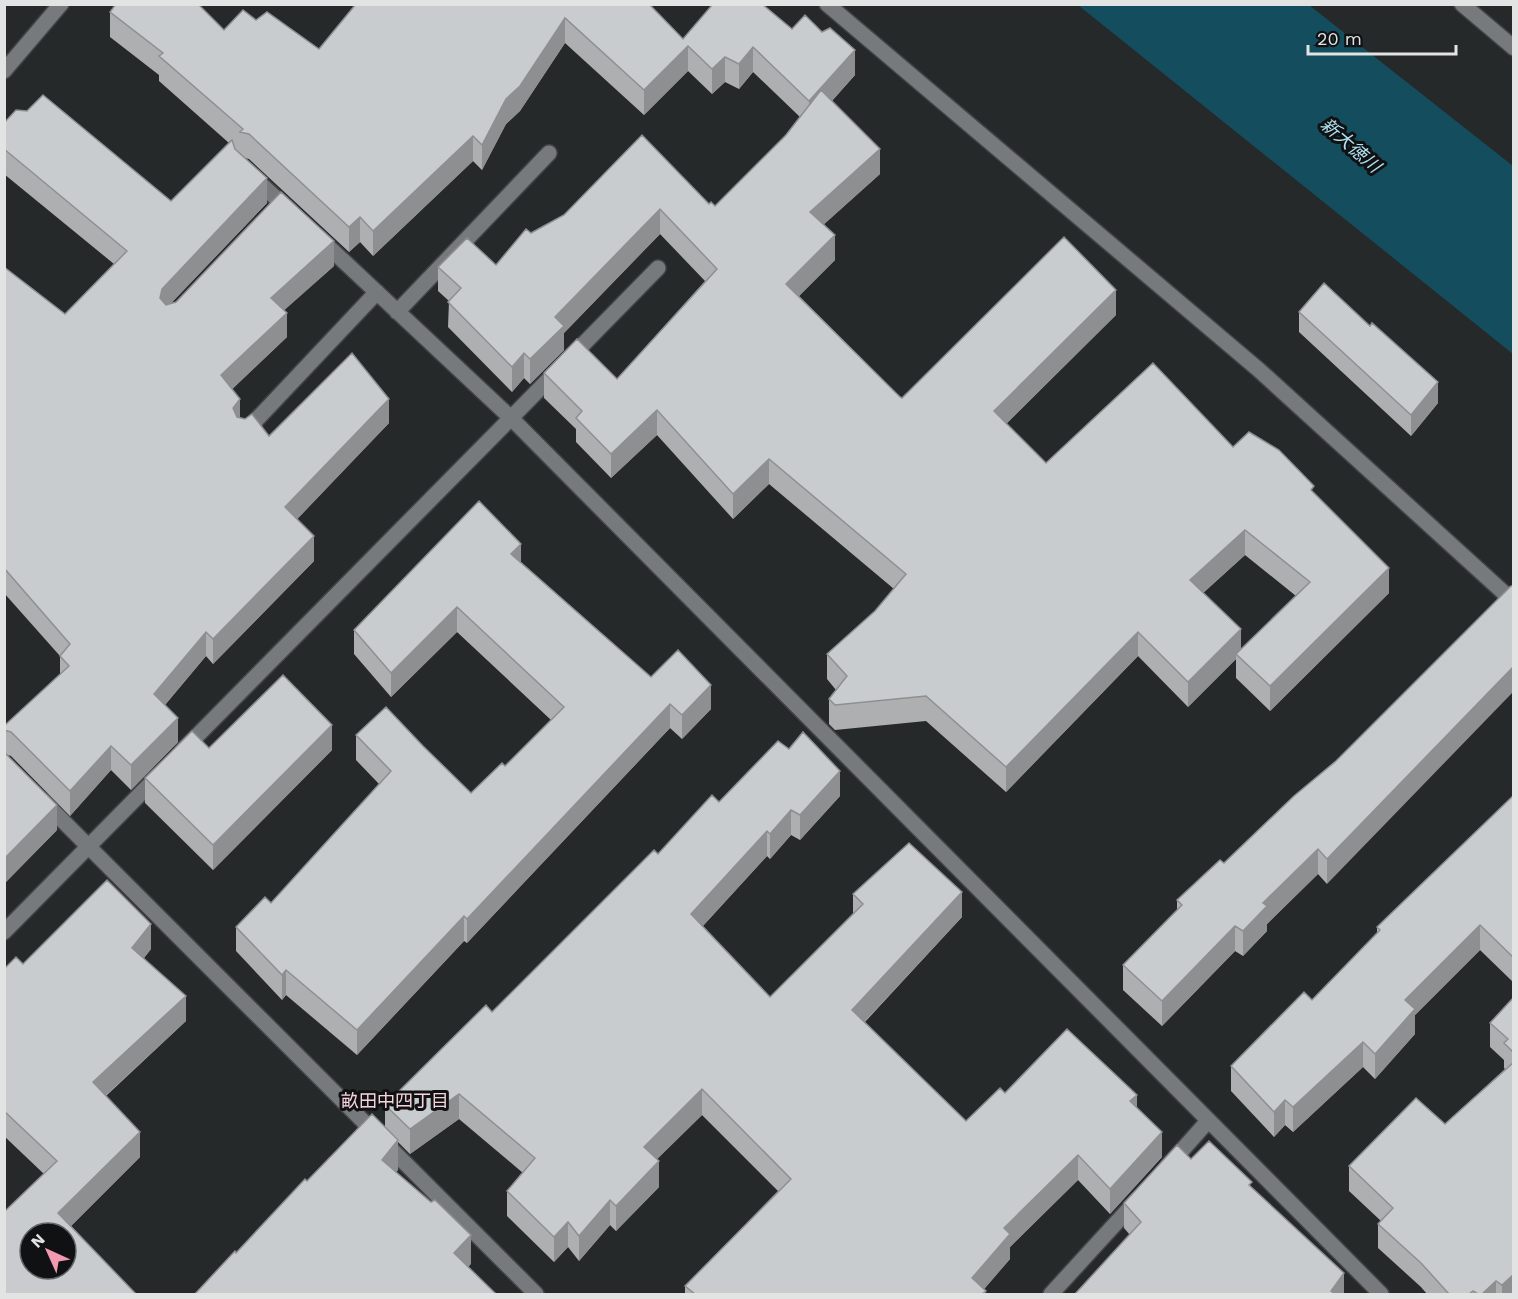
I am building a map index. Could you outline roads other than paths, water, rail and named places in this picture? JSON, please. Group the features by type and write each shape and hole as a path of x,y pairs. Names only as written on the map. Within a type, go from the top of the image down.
{"street":[{"path":"4,71 61,4"},
{"path":"827,4 1259,370 1514,602"},
{"path":"1462,4 1514,48"},
{"path":"398,312 549,153"},
{"path":"242,166 277,207 303,223 511,418 1381,1294"},
{"path":"4,932 658,268"},
{"path":"243,434 376,292"},
{"path":"30,788 536,1294"},
{"path":"1161,1173 1208,1121"},
{"path":"1051,1294 1146,1191"}],"water":[{"name":"新大徳川","path":"1078,5 1309,5 1513,166 1513,354"}],"district":[{"name":"畝田中四丁目","path":"395,1100"}]}
